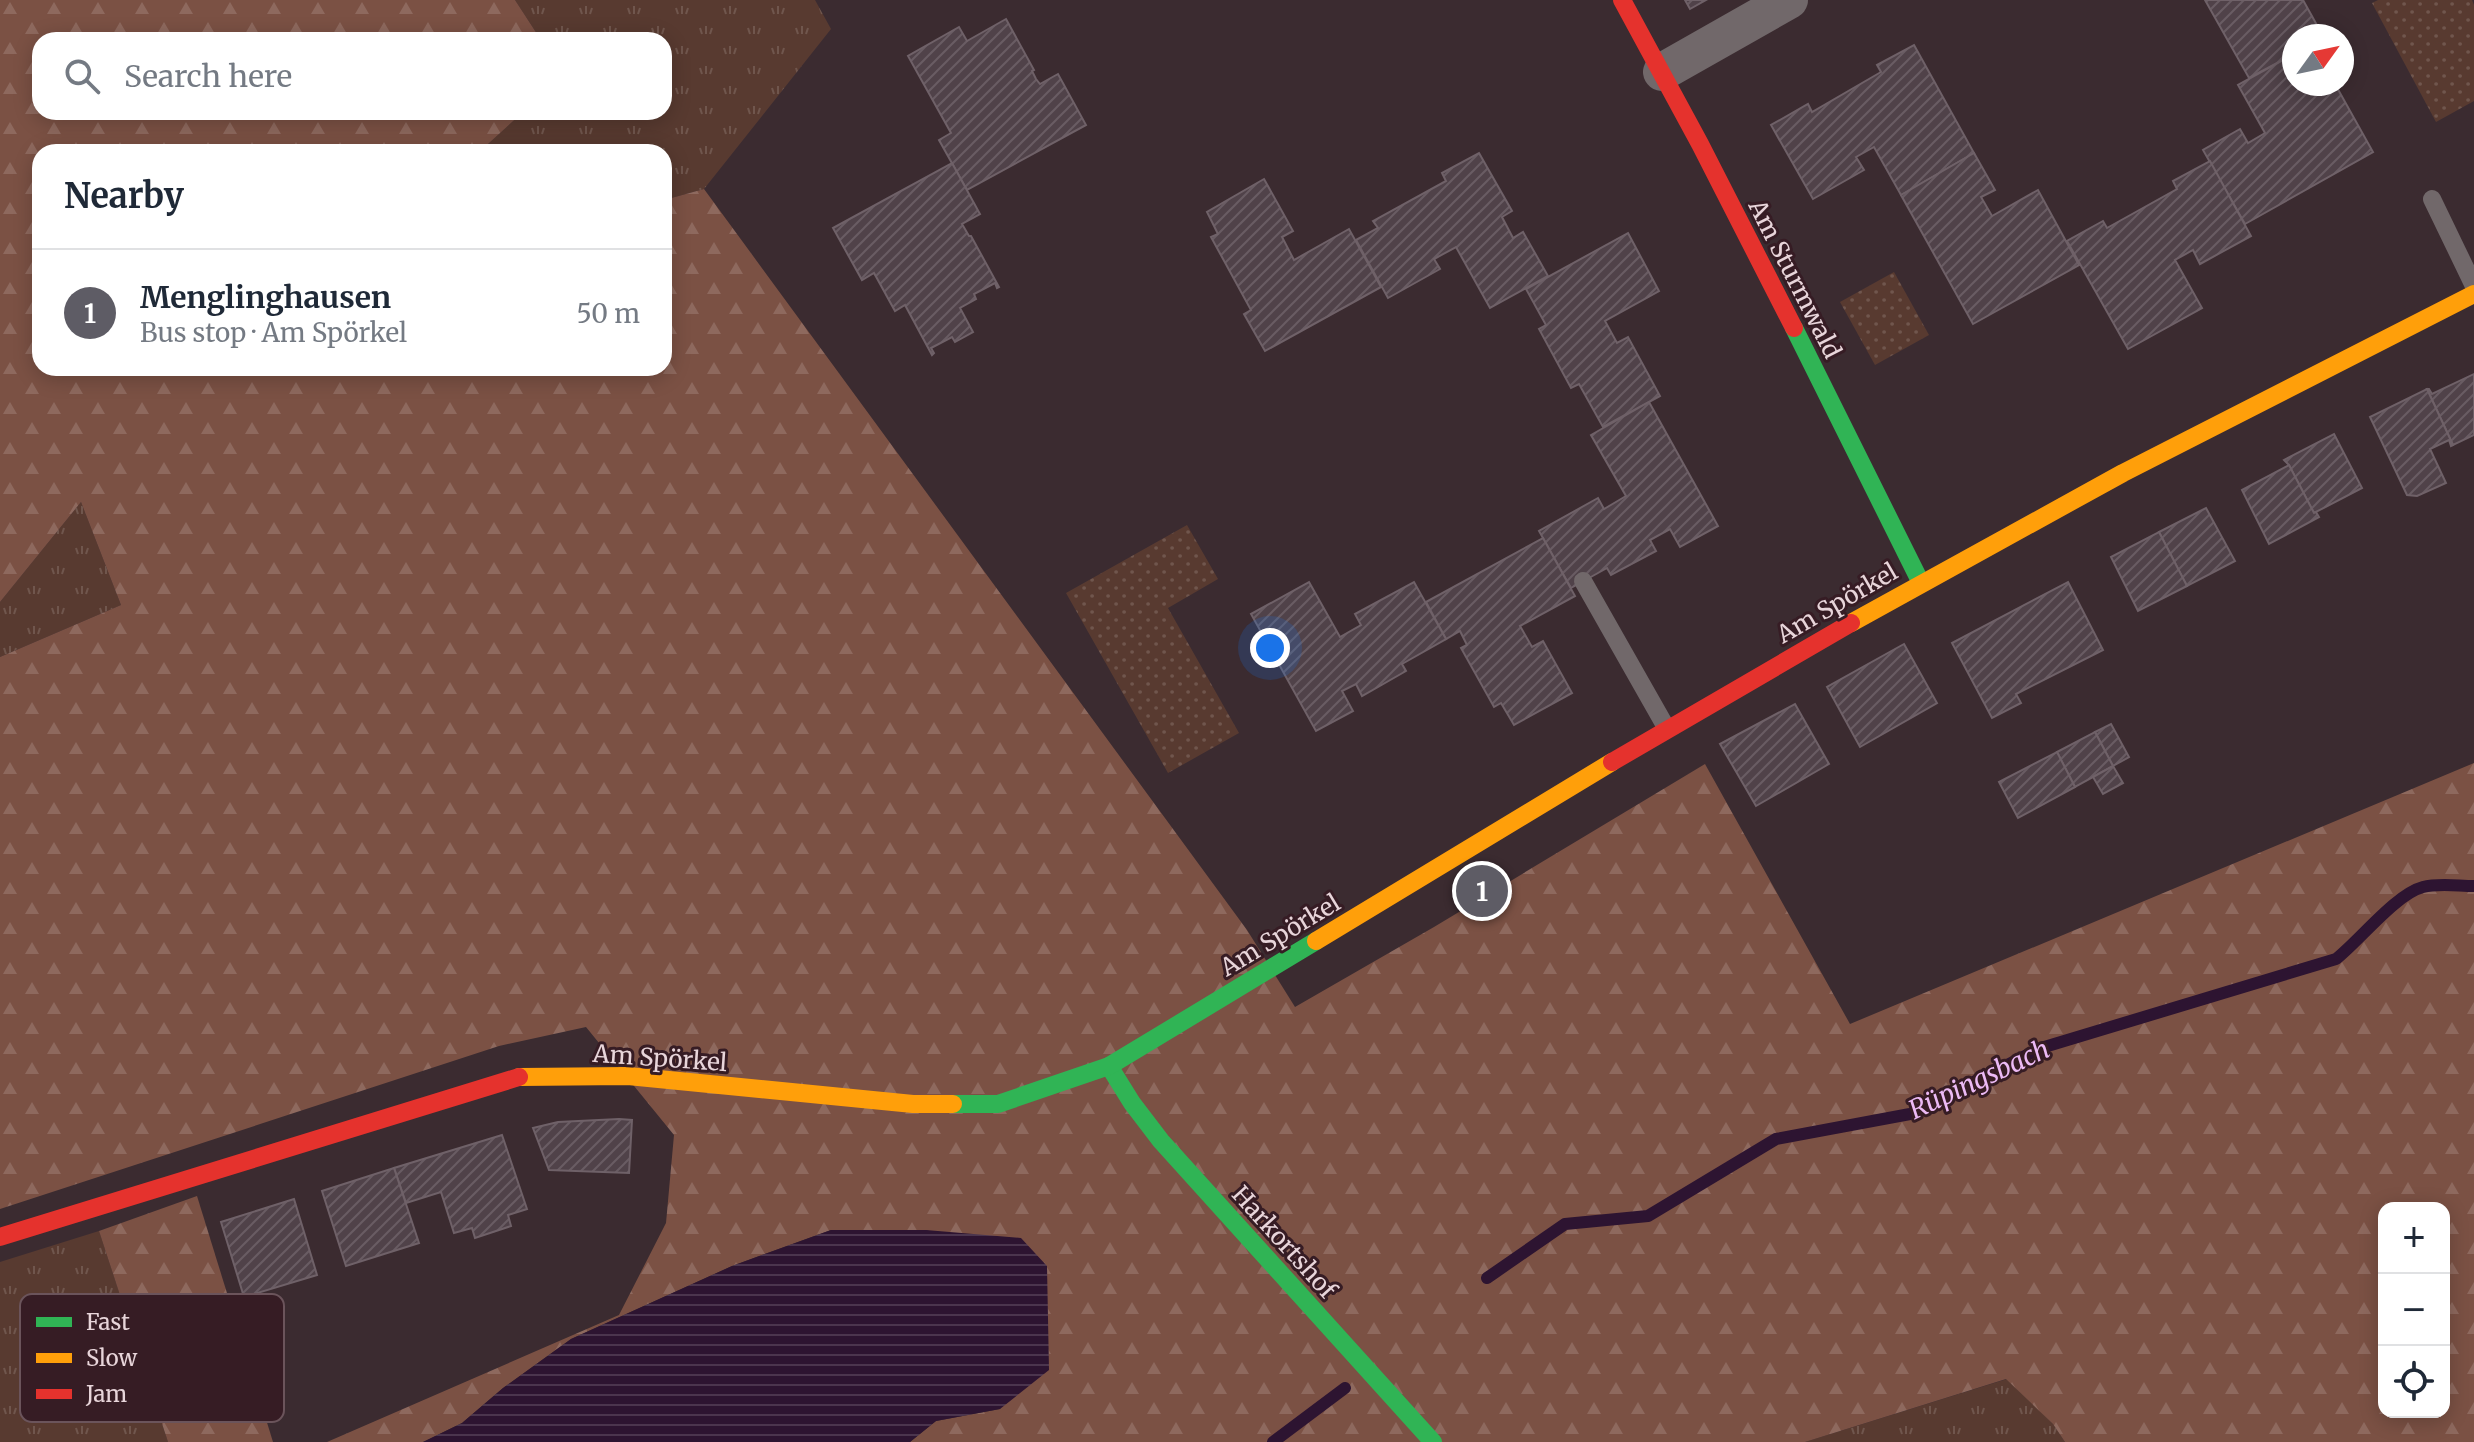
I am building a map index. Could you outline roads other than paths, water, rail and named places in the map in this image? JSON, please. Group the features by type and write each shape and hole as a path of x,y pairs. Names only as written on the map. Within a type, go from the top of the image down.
{"street":[{"name":"Am Sturmwald","path":"1622,0 1662,72 1921,583"},
{"path":"1662,72 1789,0"},
{"name":"Am Spörkel","path":"0,1237 518,1077 628,1076 913,1104 998,1104 1109,1066 1667,729 1921,583 2123,473 2474,294"},
{"name":"Harkortshof","path":"1109,1066 1161,1141 1433,1442"}],"lane":[{"path":"2432,199 2474,286"},
{"path":"1583,581 1667,729"}],"waterway":[{"name":"Rüpingsbach","path":"1487,1278 1565,1224 1648,1216 1776,1139 1910,1114 2041,1048 2336,959 2412,891 2442,885 2474,886"},
{"name":"Rüpingsbach","path":"1273,1442 1345,1388"}],"place":[{"name":"Menglinghausen","path":"1482,891"}]}
